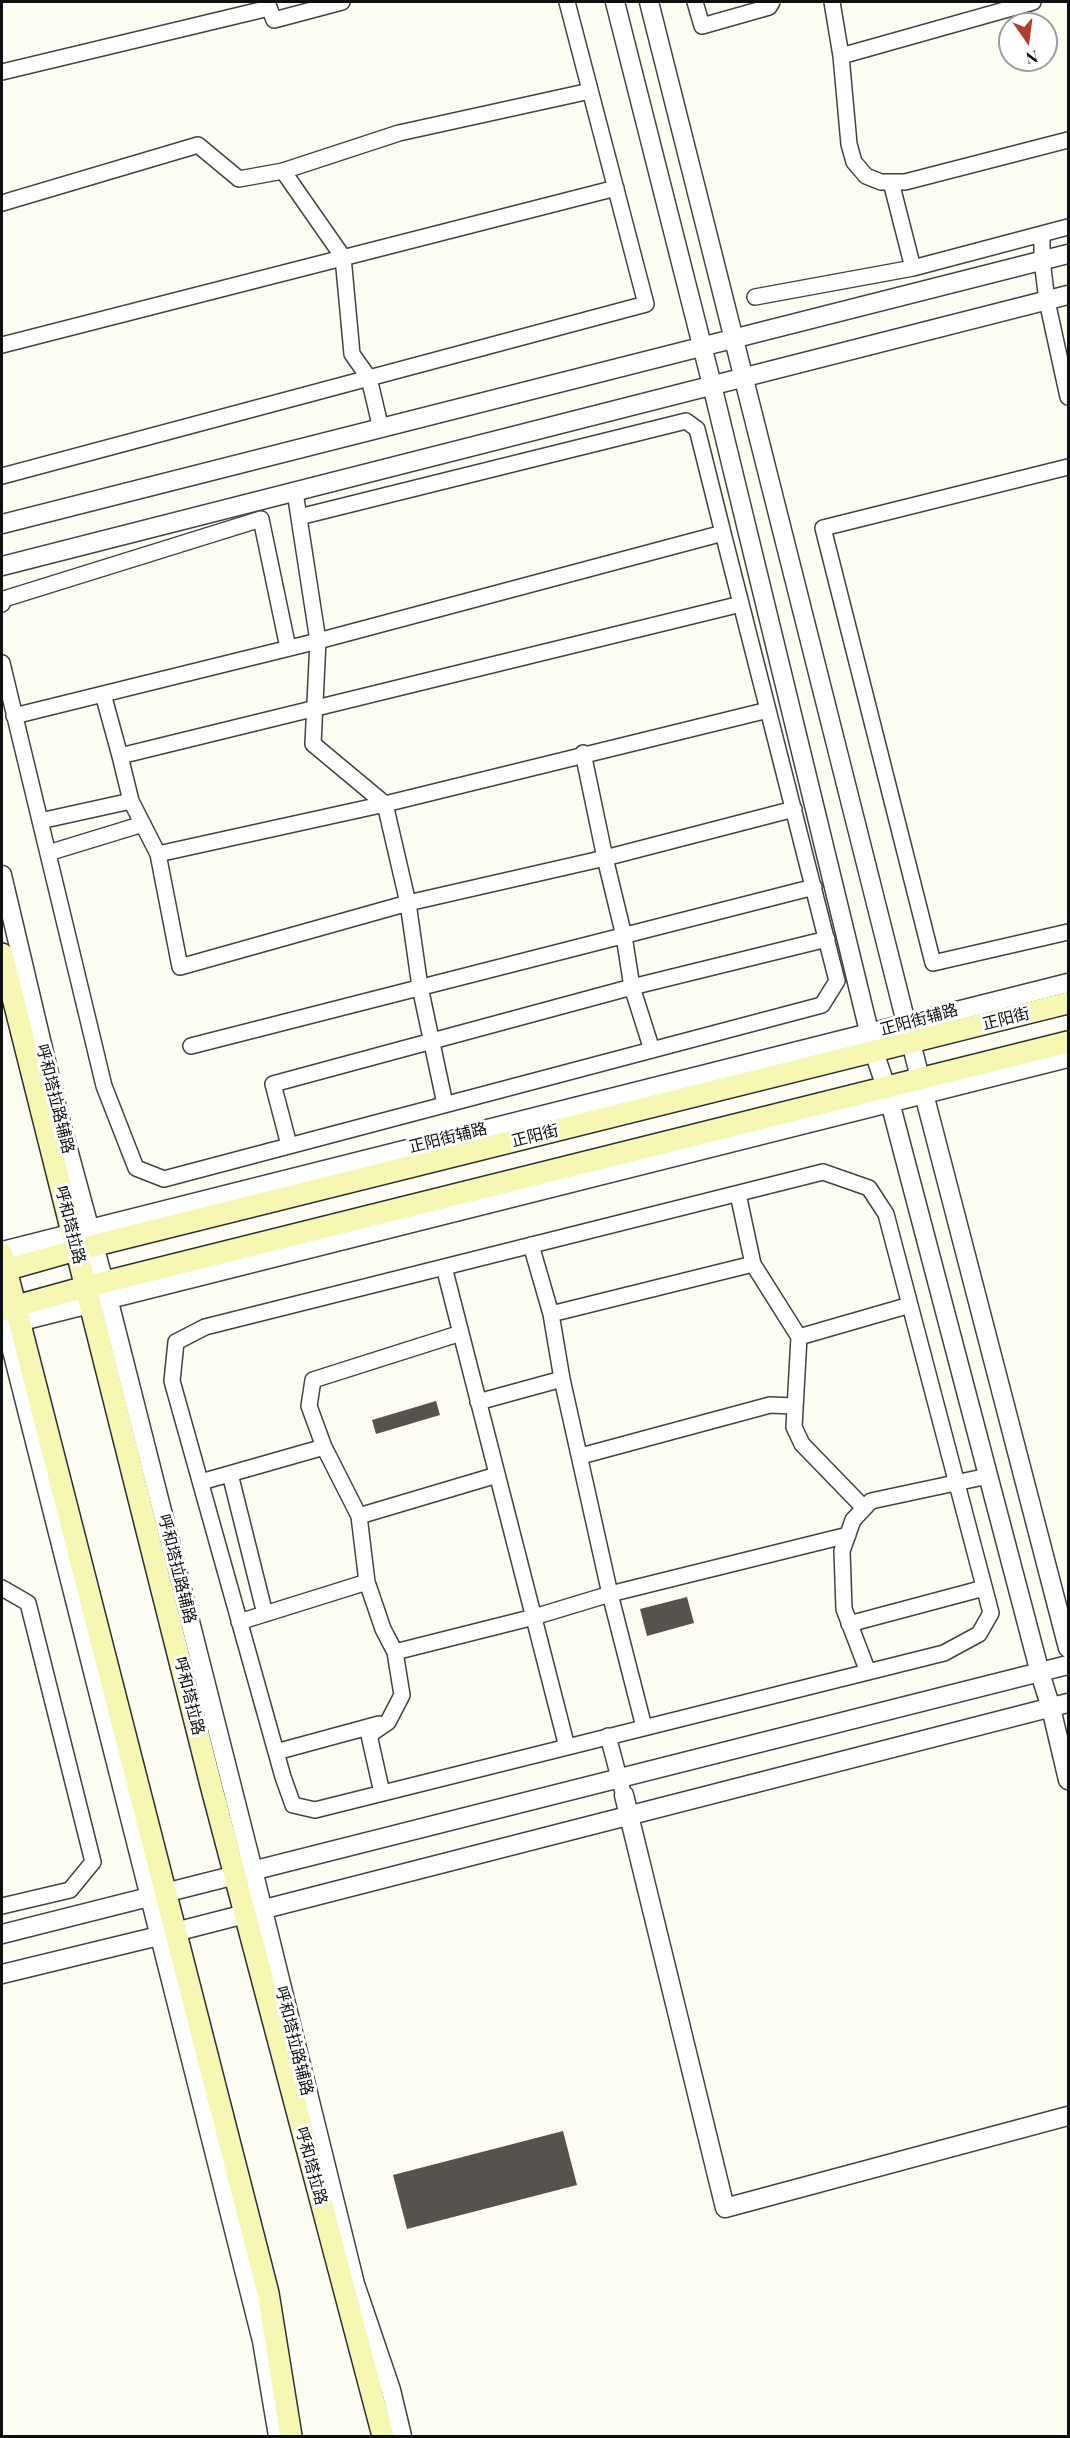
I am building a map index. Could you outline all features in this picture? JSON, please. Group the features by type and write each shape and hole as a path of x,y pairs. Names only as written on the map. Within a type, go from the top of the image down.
{"main road":[{"name":"呼和塔拉路","path":"2,954 96,1292 244,1872 383,2436"},
{"name":"正阳街","path":"2,1262 82,1239 872,1043 908,1032 1068,1003"},
{"path":"7,1317 96,1292 922,1087 1068,1042"},
{"path":"2,1262 7,1317 167,1934 268,2293 291,2436"}],"street":[{"path":"2,72 268,5 274,20 342,2"},
{"path":"2,477 646,304 567,2"},
{"path":"615,2 712,386 872,1043 888,1095 1040,1673 1060,1705 1068,1780"},
{"path":"649,2 922,1087 1068,1648"},
{"path":"695,2 702,26 769,7 772,2"},
{"path":"832,2 841,56 849,144 854,162 867,176 881,182 905,182 1068,140"},
{"path":"841,56 1033,2"},
{"path":"2,203 198,145 239,178 283,171 399,133 590,91"},
{"path":"283,171 343,257 352,354 369,378 381,429"},
{"path":"891,182 912,268"},
{"path":"2,345 616,188"},
{"path":"755,297 912,268 1068,227"},
{"path":"1042,234 1042,260 1047,301 1068,397"},
{"path":"2,524 1068,254"},
{"path":"2,604 4,598 259,511 295,492 1068,295"},
{"path":"2,663 104,1086 136,1168 164,1179 822,1005 837,981 697,429 686,421 299,517"},
{"path":"1068,467 823,528 933,963 1068,932"},
{"path":"295,492 318,641 313,744 386,804 408,903 420,987 445,1104"},
{"path":"2,566 259,511"},
{"path":"259,511 288,648"},
{"path":"14,716 318,641 723,533"},
{"path":"120,756 741,604"},
{"path":"103,694 131,801 158,854 180,967 408,903 605,858 794,809"},
{"path":"158,854 386,804 583,753 768,710"},
{"path":"583,753 624,936 632,987 652,1050"},
{"path":"40,821 131,801"},
{"path":"48,853 143,824"},
{"name":"呼和塔拉路辅路","path":"2,875 59,1116 82,1239"},
{"path":"191,1046 814,887"},
{"path":"289,1145 273,1084 632,987 827,939"},
{"name":"正阳街辅路","path":"908,1032 1068,982"},
{"path":"922,1087 1068,1058"},
{"path":"823,1173 869,1188 886,1214 991,1613 979,1634 944,1653 315,1810 293,1805 276,1752 172,1381 176,1342 205,1327 531,1245 823,1173"},
{"path":"738,1194 753,1264 799,1337 794,1428 802,1444 864,1508"},
{"path":"531,1245 551,1314 562,1379 610,1594 644,1727"},
{"path":"551,1314 753,1264"},
{"path":"444,1267 567,1747"},
{"path":"799,1337 910,1305"},
{"path":"382,1793 369,1735 388,1722 402,1695 395,1653 382,1629 367,1582 359,1516 324,1447 309,1406 313,1380 461,1333"},
{"path":"478,1402 562,1379"},
{"path":"580,1456 770,1405 795,1406"},
{"path":"201,1482 324,1447"},
{"path":"230,1474 265,1614"},
{"path":"359,1516 497,1475"},
{"path":"868,1672 844,1609 842,1551 853,1520 871,1500 988,1476"},
{"path":"395,1653 534,1617 610,1594 848,1535"},
{"path":"239,1622 367,1582"},
{"path":"2,1588 28,1603 93,1862 70,1890 2,1906"},
{"path":"849,1624 984,1588"},
{"path":"2,1934 244,1872 622,1787 1068,1665"},
{"path":"2,1974 167,1934 1060,1705"},
{"path":"276,1752 388,1722"},
{"path":"608,1736 725,2208 1068,2116"},
{"name":"呼和塔拉路辅路","path":"253,1911 355,2284 391,2390 402,2436"},
{"path":"167,1934 260,2331 278,2436"}],"building":[{"path":"436,1401 440,1415 376,1434 372,1420"},
{"path":"687,1597 694,1623 647,1636 640,1609"},
{"path":"563,2131 577,2185 407,2229 393,2175"}]}
